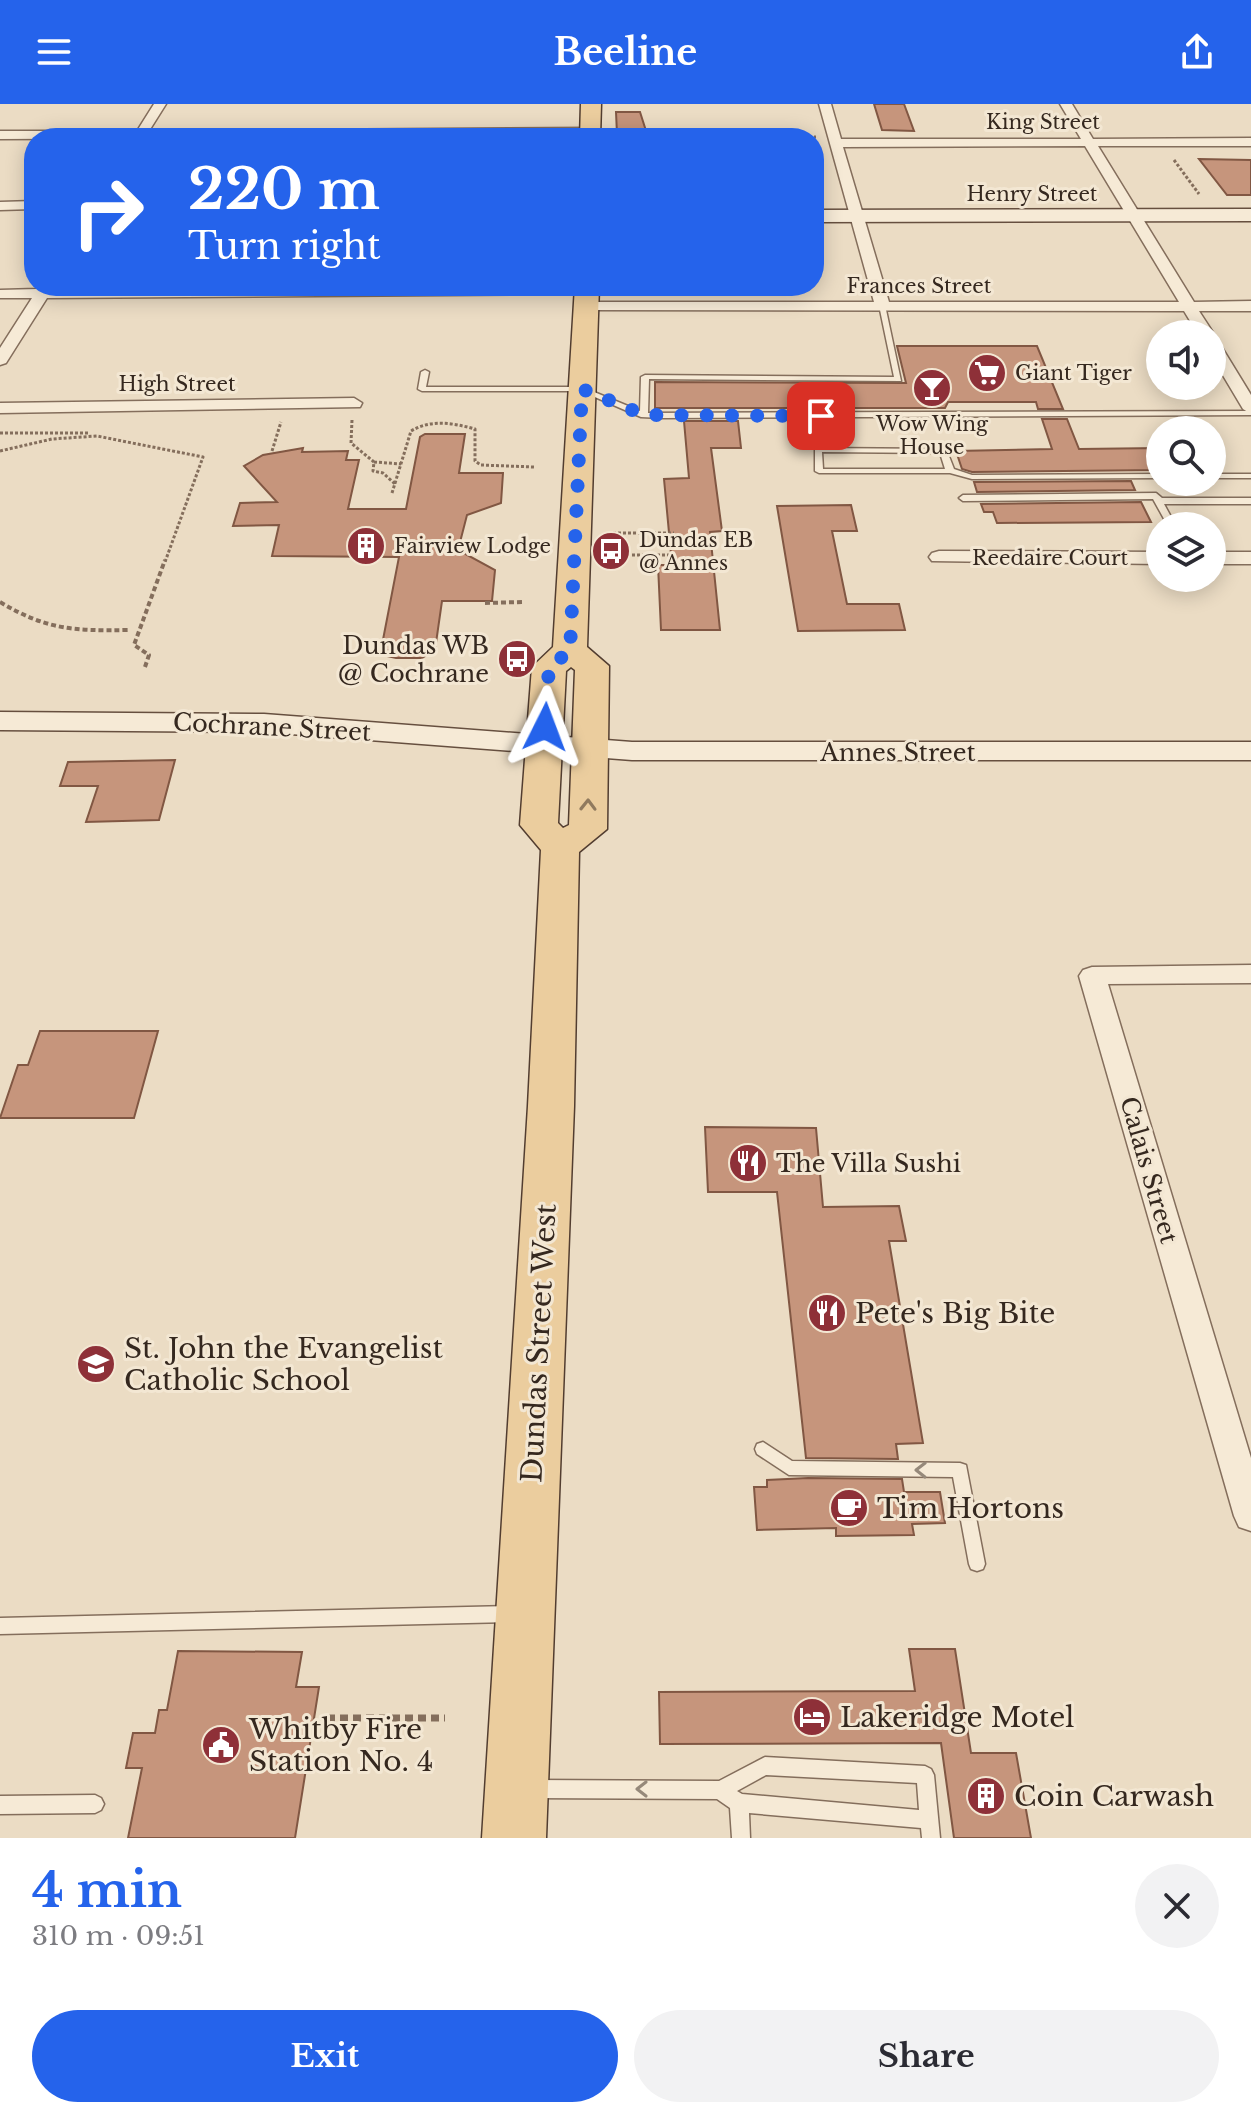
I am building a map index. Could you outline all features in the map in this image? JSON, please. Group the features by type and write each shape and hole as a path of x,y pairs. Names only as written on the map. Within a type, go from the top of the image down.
{"main road":[{"path":"590,128 591,104"},
{"name":"Henry Street","path":"824,216 1251,215"},
{"path":"570,651 587,296"},
{"path":"570,651 592,666 588,829 560,848 539,825 549,667 570,651"},
{"name":"Cochrane Street","path":"0,721 264,723 544,745"},
{"name":"Annes Street","path":"544,745 876,753 1251,751"},
{"name":"Dundas Street West","path":"515,1813 560,848"}],"street":[{"path":"144,128 160,104"},
{"path":"825,104 828,140 858,216 882,305"},
{"path":"1066,104 1197,320"},
{"path":"0,135 24,135"},
{"name":"King Street","path":"828,140 1251,142"},
{"path":"0,206 24,205"},
{"name":"Frances Street","path":"0,294 24,292"},
{"path":"0,360 40,296"},
{"name":"Frances Street","path":"641,296 882,305 1251,306"},
{"path":"1226,368 1251,411"},
{"name":"High Street","path":"0,408 354,403"},
{"name":"Reedaire Court","path":"939,557 1146,558"},
{"path":"1226,558 1251,558"},
{"name":"Calais Street","path":"1251,974 1092,976 1251,1516"}],"lane":[{"path":"644,415 645,377 898,379 882,305"},
{"path":"425,372 422,389 582,389 644,415 1251,411"},
{"path":"950,471 943,451 818,450 819,471 950,471 972,477 1146,476"},
{"path":"1226,476 1251,476"},
{"path":"963,498 1156,496 1165,512"},
{"path":"1160,501 1251,501"},
{"path":"763,1449 789,1468 960,1470 977,1564"},
{"path":"0,1626 525,1614"},
{"path":"515,1813 720,1790 765,1766 925,1775 930,1829 739,1803 720,1790"},
{"path":"739,1803 741,1838"},
{"path":"0,1805 95,1804"}],"path":[{"path":"824,140 828,140"},
{"path":"354,403 351,443 374,462 401,464"},
{"path":"272,451 286,406"},
{"path":"392,493 411,431 418,426 460,424 475,429 475,461 481,465 534,467"},
{"path":"58,438 60,431"},
{"path":"0,433 60,431 203,457 134,645 149,655 145,667"},
{"path":"0,451 58,438 97,436"},
{"path":"374,462 373,471 383,473 395,484"},
{"path":"613,533 674,533"},
{"path":"612,555 674,555"},
{"path":"0,602 34,622 88,631 128,630"},
{"path":"485,603 523,602"},
{"path":"327,1718 445,1718"}],"building":[{"path":"874,104 904,104 914,131 882,130"},
{"path":"616,112 640,112 645,128 617,128"},
{"path":"1199,159 1251,160 1251,195 1227,195"},
{"path":"897,346 1037,346 1063,409 1038,409 1036,402 948,402 945,408 655,408 655,382 906,383"},
{"path":"1042,419 1067,419 1079,449 1146,448 1146,470 972,472 962,469 956,451 1052,449"},
{"path":"684,421 738,421 741,448 711,448 722,531 710,532 720,630 661,630 658,565 672,565 664,479 689,478"},
{"name":"Fairview Lodge","path":"425,434 465,434 459,473 503,473 501,503 467,515 458,550 495,570 492,601 442,601 435,650 422,658 396,658 387,656 388,650 381,650 399,557 272,556 279,525 233,526 240,503 277,502 244,466 263,455 303,448 302,452 348,451 346,460 359,460 348,509 406,509 420,437"},
{"path":"1131,481 1135,490 977,492 974,482"},
{"path":"1141,502 1146,512 1146,522 997,523 993,512 984,512 981,504"},
{"path":"851,505 857,531 832,531 847,604 899,604 905,630 798,631 777,506"},
{"path":"175,760 159,820 86,822 98,786 60,786 68,762"},
{"path":"40,1031 158,1031 134,1118 0,1118 18,1065 28,1065"},
{"path":"705,1127 816,1128 823,1207 899,1206 906,1241 889,1241 923,1443 896,1444 898,1459 806,1458 777,1192 708,1192"},
{"name":"Tim Hortons","path":"902,1479 904,1492 940,1492 945,1523 912,1524 914,1535 836,1536 836,1528 757,1530 754,1487 767,1487 767,1480"},
{"name":"Lakeridge Motel","path":"909,1649 955,1649 971,1753 1016,1753 1031,1838 954,1838 941,1743 660,1744 659,1692 915,1691"},
{"name":"Whitby Fire Station No. 4","path":"178,1651 302,1652 296,1687 319,1687 295,1838 128,1838 142,1768 126,1768 133,1733 155,1733 159,1710 167,1710"}],"place":[{"name":"Giant Tiger","path":"987,373"},
{"name":"Wow Wing House","path":"932,388"},
{"name":"Fairview Lodge","path":"366,546"},
{"name":"Dundas EB @ Annes","path":"611,551"},
{"name":"Dundas WB @ Cochrane","path":"517,659"},
{"name":"The Villa Sushi","path":"748,1163"},
{"name":"Pete's Big Bite","path":"827,1313"},
{"name":"St. John the Evangelist Catholic School","path":"96,1364"},
{"name":"Tim Hortons","path":"849,1508"},
{"name":"Lakeridge Motel","path":"812,1717"},
{"name":"Whitby Fire Station No. 4","path":"221,1745"},
{"name":"Coin Carwash","path":"986,1796"}],"route":[{"path":"545,727 549,667 570,651 582,389 644,415 821,416"}]}
